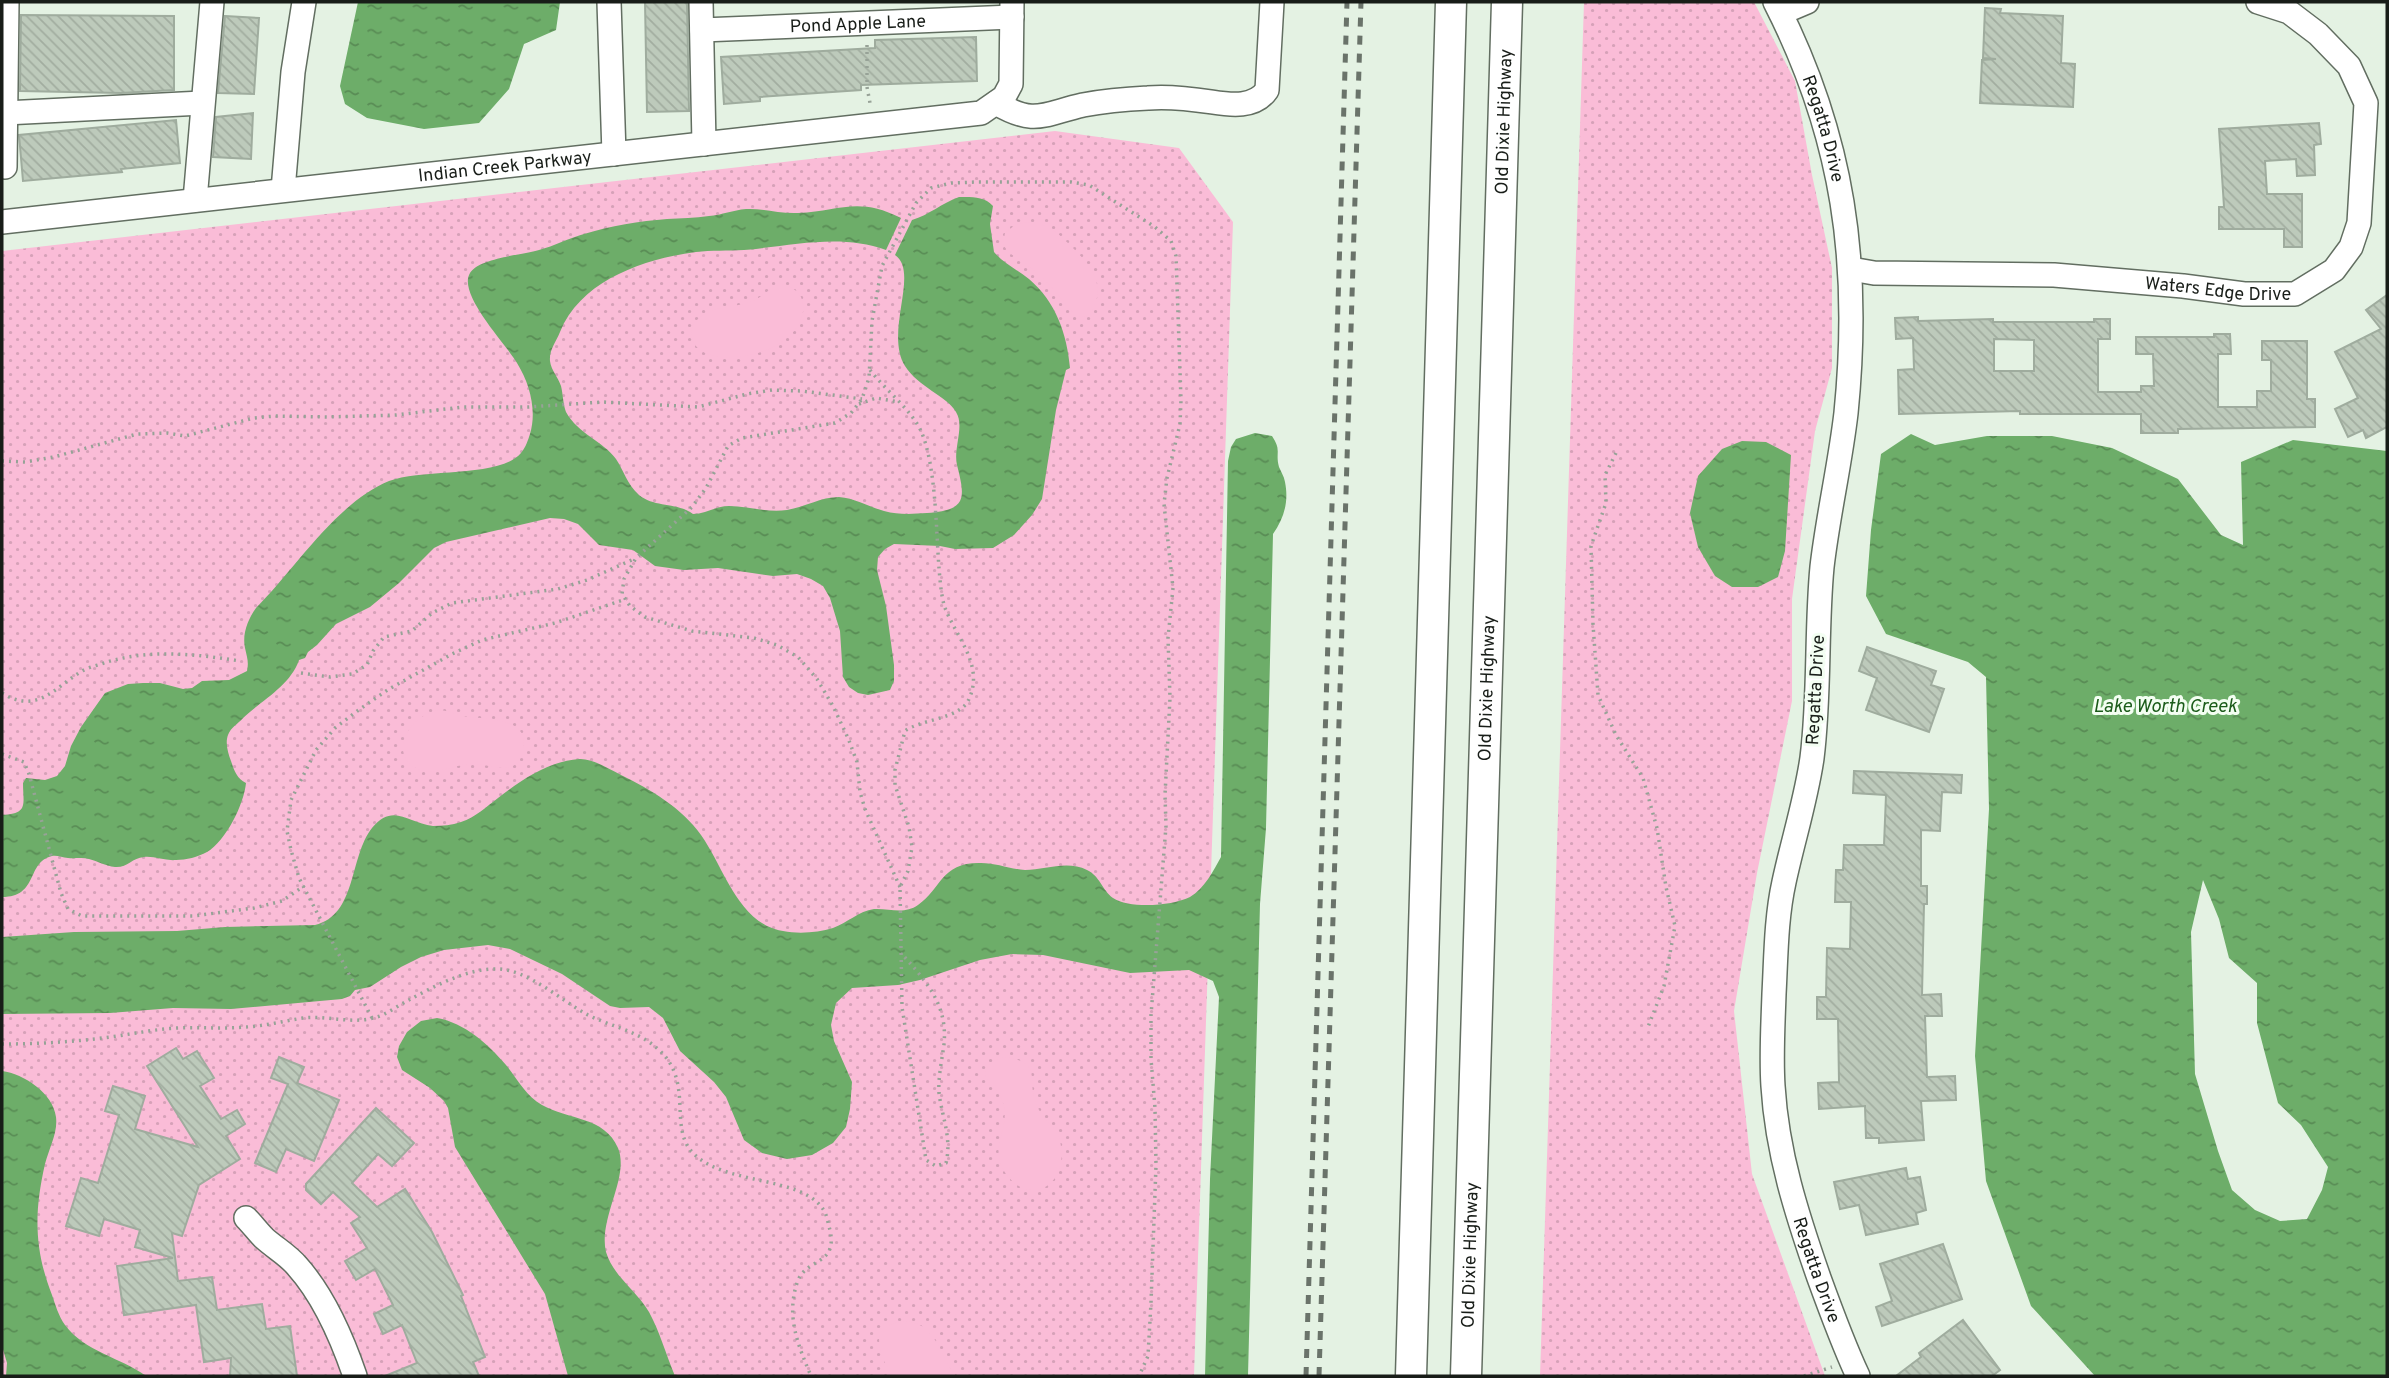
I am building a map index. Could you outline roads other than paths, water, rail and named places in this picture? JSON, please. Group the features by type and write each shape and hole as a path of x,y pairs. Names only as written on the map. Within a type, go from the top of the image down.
{"main road":[{"path":"1411,1376 1451,2"},
{"name":"Old Dixie Highway","path":"1466,1376 1507,2"}],"street":[{"path":"5,167 7,2"},
{"path":"195,200 212,2"},
{"path":"283,190 293,72 304,2"},
{"path":"609,2 614,153"},
{"path":"701,2 704,144"},
{"path":"1012,9 1011,84 1000,100 1016,115 1033,116 1150,97 1231,105 1252,102 1263,97 1267,90 1272,2"},
{"path":"1778,8 1807,2"},
{"name":"Waters Edge Drive","path":"1851,269 1874,272 2054,275 2244,294 2295,294 2333,270 2351,247 2359,223 2366,103 2349,66 2318,34 2289,12 2258,2"},
{"name":"Regatta Drive","path":"1778,8 1817,98 1834,158 1846,220 1851,269 1852,352 1819,600 1812,755 1804,805 1783,884 1777,934 1773,1048 1776,1121 1786,1175 1801,1228 1842,1342 1858,1376"},
{"name":"Pond Apple Lane","path":"702,30 1012,9"},
{"name":"Indian Creek Parkway","path":"2,222 981,113 1000,100"},
{"path":"5,113 202,103"},
{"path":"246,1218 265,1240 289,1257 308,1279 344,1346 355,1376"}],"water":[{"path":"358,2 560,2 556,30 524,44 509,89 479,123 424,129 367,118 345,104 340,86"},
{"path":"959,197 982,199 993,206 990,224 994,252 1029,279 1053,308 1063,331 1070,368 1066,370 1056,410 1042,499 1014,535 993,548 955,549 894,544 878,557 877,570 886,606 894,665 894,681 890,690 868,695 849,687 843,677 840,631 830,598 823,586 797,574 773,576 718,568 684,570 655,566 633,550 599,545 578,524 564,519 550,518 446,542 434,548 370,607 336,624 305,658 299,660 289,678 231,730 227,748 236,774 246,783 245,792 233,821 214,847 188,859 144,857 119,867 86,858 52,856 38,865 22,891 2,897 2,815 21,810 23,783 26,778 45,780 57,776 65,766 81,727 105,693 128,684 143,683 192,688 202,681 229,680 247,671 244,637 253,612 334,520 352,504 389,481 496,466 511,461 523,451 532,425 531,398 517,363 476,306 470,293 470,273 482,264 539,250 615,226 746,209 798,213 861,206 886,211 901,218 886,250 833,241 696,252 656,260 616,275 583,299 570,314 552,350 550,361 571,420 611,453 635,491 652,502 687,510 693,514 729,506 787,510 839,497 900,514 940,512 956,506 962,495 956,458 958,418 952,406 924,386 905,366 898,337 904,275 902,263 895,255 912,220"},
{"path":"1255,433 1272,436 1275,441 1279,467 1285,482 1286,503 1283,516 1273,534 1248,1376 1205,1376 1210,1179 1219,997 1213,981 1189,970 1130,973 1043,955 1012,954 980,960 898,985 852,988 836,1003 831,1025 834,1041 852,1082 846,1127 833,1143 812,1155 787,1159 762,1153 744,1140 726,1097 714,1082 680,1051 663,1018 649,1007 610,1006 562,974 510,949 488,945 444,950 421,957 370,987 355,990 342,999 231,1009 173,1008 110,1013 2,1014 2,937 74,932 315,925 329,919 338,910 351,884 365,840 380,820 394,815 433,826 461,822 476,815 536,772 557,763 579,759 606,767 643,786 685,816 701,835 746,909 767,926 783,931 817,931 833,928 869,910 913,908 926,898 950,871 968,864 987,863 1025,870 1079,867 1095,876 1113,898 1130,904 1162,904 1190,897 1204,884 1221,857 1228,461 1236,439"},
{"name":"Lake Worth Creek","path":"1911,434 1935,445 1987,436 2052,436 2112,448 2178,479 2221,535 2243,545 2241,462 2293,440 2387,451 2387,1376 2095,1376 2031,1306 1986,1181 1975,1056 1989,809 1986,677 1968,662 1886,634 1866,596 1881,454","holes":["2203,880 2219,919 2229,958 2257,983 2257,1023 2278,1103 2301,1125 2328,1167 2322,1190 2307,1219 2280,1221 2255,1210 2232,1190 2195,1074 2191,932"]},
{"path":"1742,441 1766,442 1791,455 1785,551 1778,577 1758,587 1732,587 1715,576 1698,547 1690,513 1698,476 1722,449"},
{"path":"437,1018 457,1024 484,1042 536,1101 552,1110 595,1124 612,1138 621,1159 606,1225 606,1252 614,1269 649,1312 675,1376 568,1376 545,1294 455,1147 448,1108 430,1088 402,1070 397,1057 399,1046 407,1032 421,1021"},
{"path":"2,1071 19,1076 36,1086 54,1108 56,1123 41,1182 38,1230 46,1278 59,1314 65,1325 82,1342 146,1376 6,1376 7,1363 2,1346"}],"railway":[{"path":"1306,1376 1347,2"},
{"path":"1319,1376 1361,2"}]}
